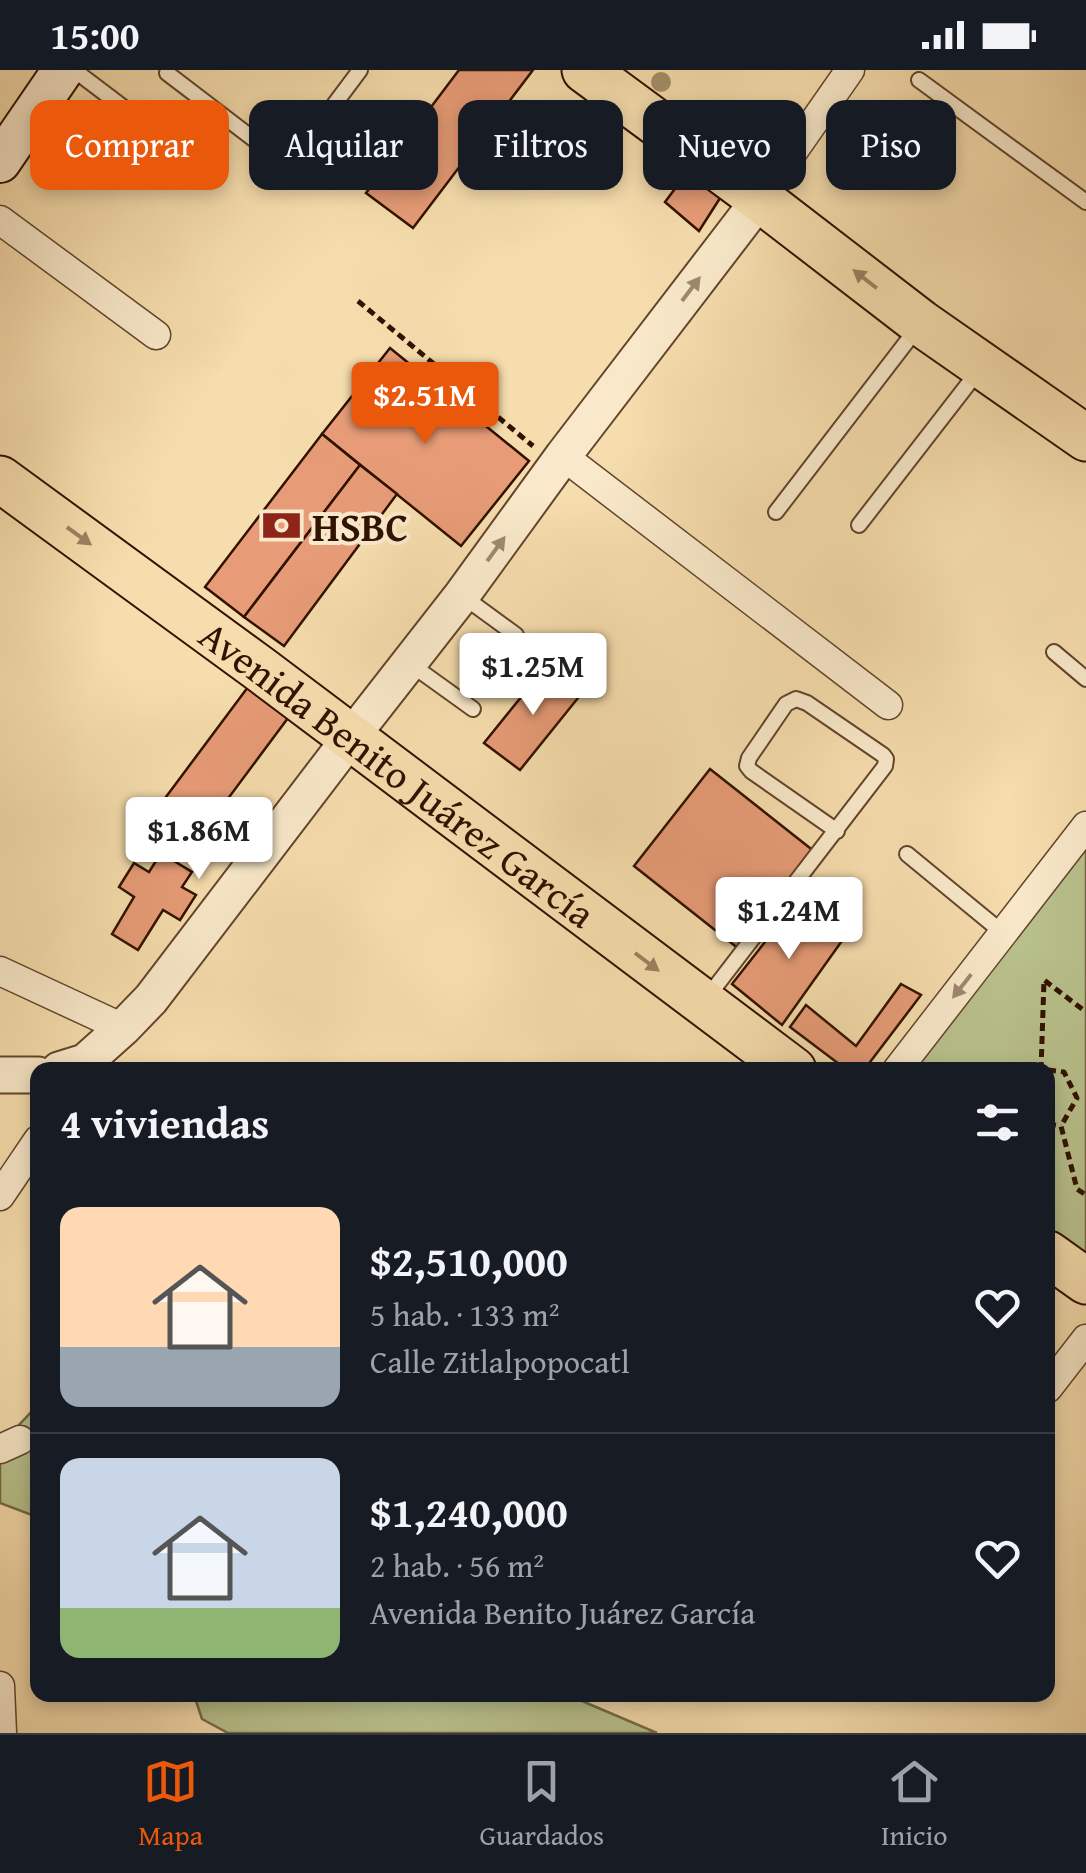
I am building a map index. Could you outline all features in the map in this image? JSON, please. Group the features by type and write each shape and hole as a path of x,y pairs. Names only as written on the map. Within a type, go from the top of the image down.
{"main road":[{"path":"0,162 64,70"},
{"path":"585,70 760,198 921,323 1086,438"},
{"name":"Avenida Benito Juárez García","path":"0,478 782,1062"},
{"path":"1055,1259 1086,1281"}],"street":[{"path":"81,1062 151,999 462,595 760,198 850,70"},
{"path":"0,220 156,335"},
{"path":"560,461 888,704"},
{"path":"903,1062 1086,826"},
{"path":"0,970 123,1028"},
{"path":"0,1075 30,1075"},
{"path":"0,1196 30,1152"},
{"path":"1055,1379 1086,1340"},
{"path":"0,1686 2,1733"}],"lane":[{"path":"74,70 114,100"},
{"path":"168,72 273,154 286,159 298,152 360,70"},
{"path":"919,80 1086,202"},
{"path":"776,512 921,323"},
{"path":"859,525 983,366"},
{"path":"462,595 516,635"},
{"path":"1054,652 1086,679"},
{"path":"408,663 473,708"},
{"path":"702,1004 837,831 885,766 886,759 796,699 786,704 747,766 837,831"},
{"path":"907,854 1003,934"}],"path":[{"path":"358,301 560,461"},
{"path":"1043,1062 1044,980 1086,1012"},
{"path":"1055,1071 1064,1072 1076,1098 1061,1126 1077,1189 1086,1196"},
{"path":"1055,1125 1061,1126"}],"green space":[{"path":"1086,839 1086,1258 1055,1234 1055,1062 920,1062"},
{"path":"30,1413 30,1514 0,1503 0,1445"},
{"path":"196,1702 584,1702 657,1733 228,1733 202,1719"}],"building":[{"path":"459,70 533,70 510,100 458,100 458,169 413,228 366,193 438,190 436,100"},
{"path":"674,190 715,190 722,195 699,231 665,202"},
{"path":"390,348 529,461 461,546 322,434"},
{"name":"HSBC","path":"322,434 360,465 244,617 205,587"},
{"path":"360,465 397,494 284,646 244,617"},
{"path":"547,665 582,693 520,770 484,743"},
{"path":"251,683 291,714 192,847 151,817"},
{"path":"710,769 815,852 739,949 634,866"},
{"path":"161,853 192,872 182,887 196,895 180,920 163,910 138,950 112,934 134,897 119,887 134,863 149,872"},
{"path":"798,900 844,938 782,1025 732,984"},
{"path":"901,984 921,995 870,1062 836,1062 790,1027 806,1005 856,1046"}],"place":[{"name":"HSBC","path":"282,526"}]}
